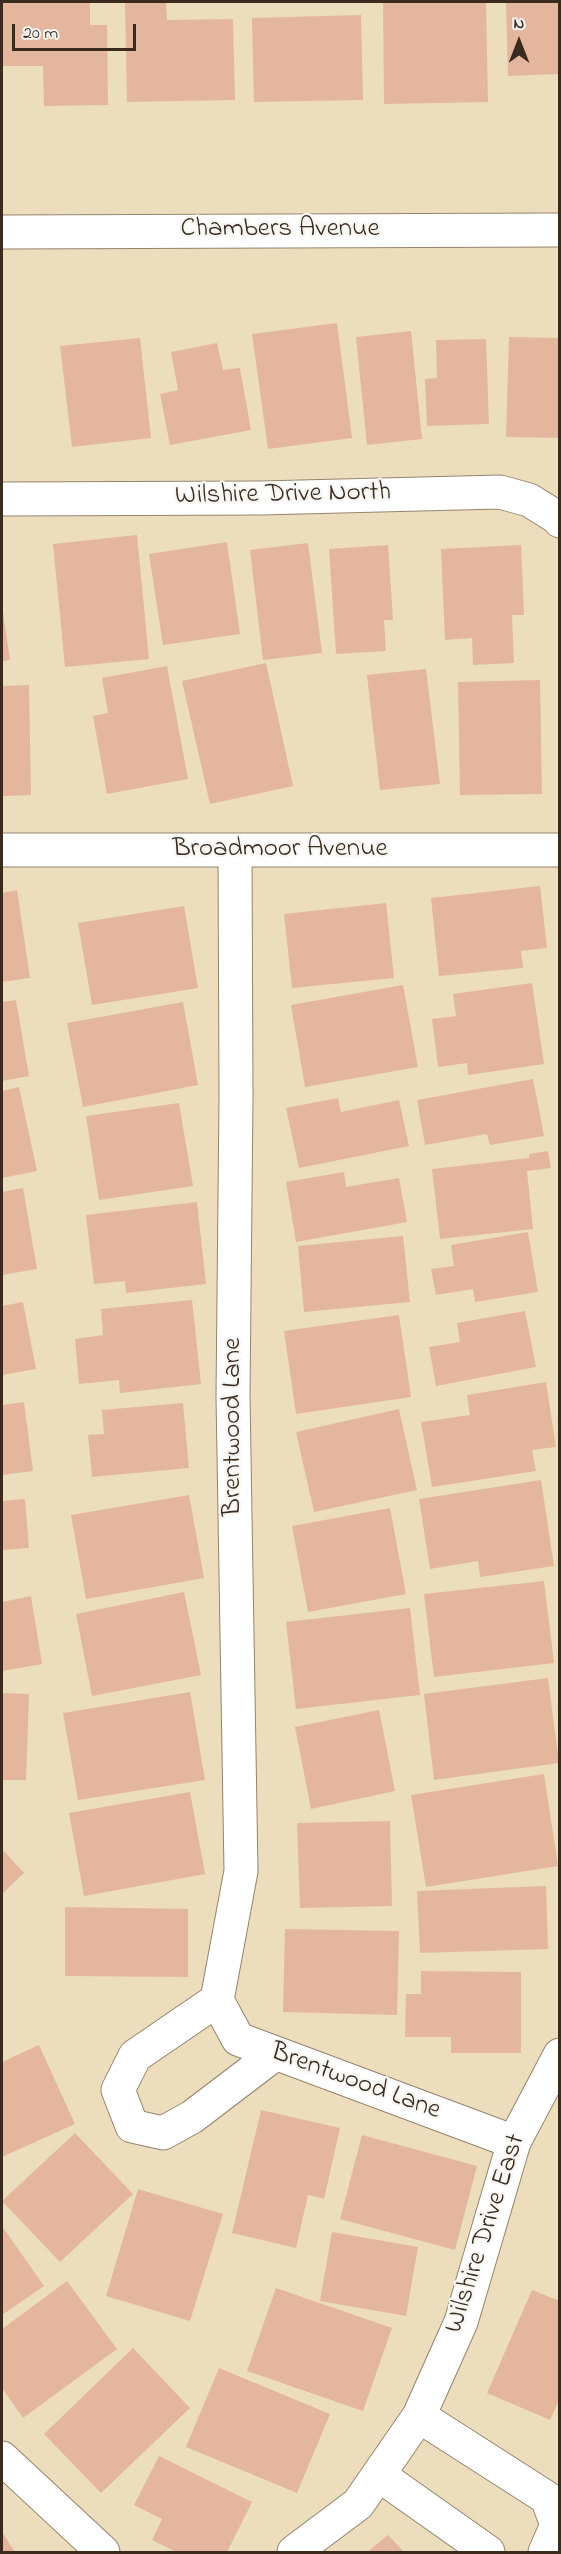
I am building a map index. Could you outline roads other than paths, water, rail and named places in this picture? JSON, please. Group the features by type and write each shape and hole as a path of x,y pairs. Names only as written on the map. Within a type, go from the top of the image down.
{"street":[{"name":"Chambers Avenue","path":"2,232 560,230"},
{"name":"Wilshire Drive North","path":"2,499 261,498 500,492 529,500 559,519"},
{"name":"Broadmoor Avenue","path":"2,850 235,852 560,850"},
{"name":"Brentwood Lane","path":"235,852 236,1097 233,1396 241,1871 217,2000 238,2039 514,2142"},
{"path":"217,2000 135,2056 118,2090 132,2126 163,2133 192,2117 276,2053"},
{"name":"Wilshire Drive East","path":"294,2553 358,2504 419,2416 461,2322 514,2142 560,2055"},
{"path":"419,2416 547,2498 557,2525 545,2553"},
{"path":"2,2458 103,2553"},
{"path":"379,2475 488,2553"}]}
